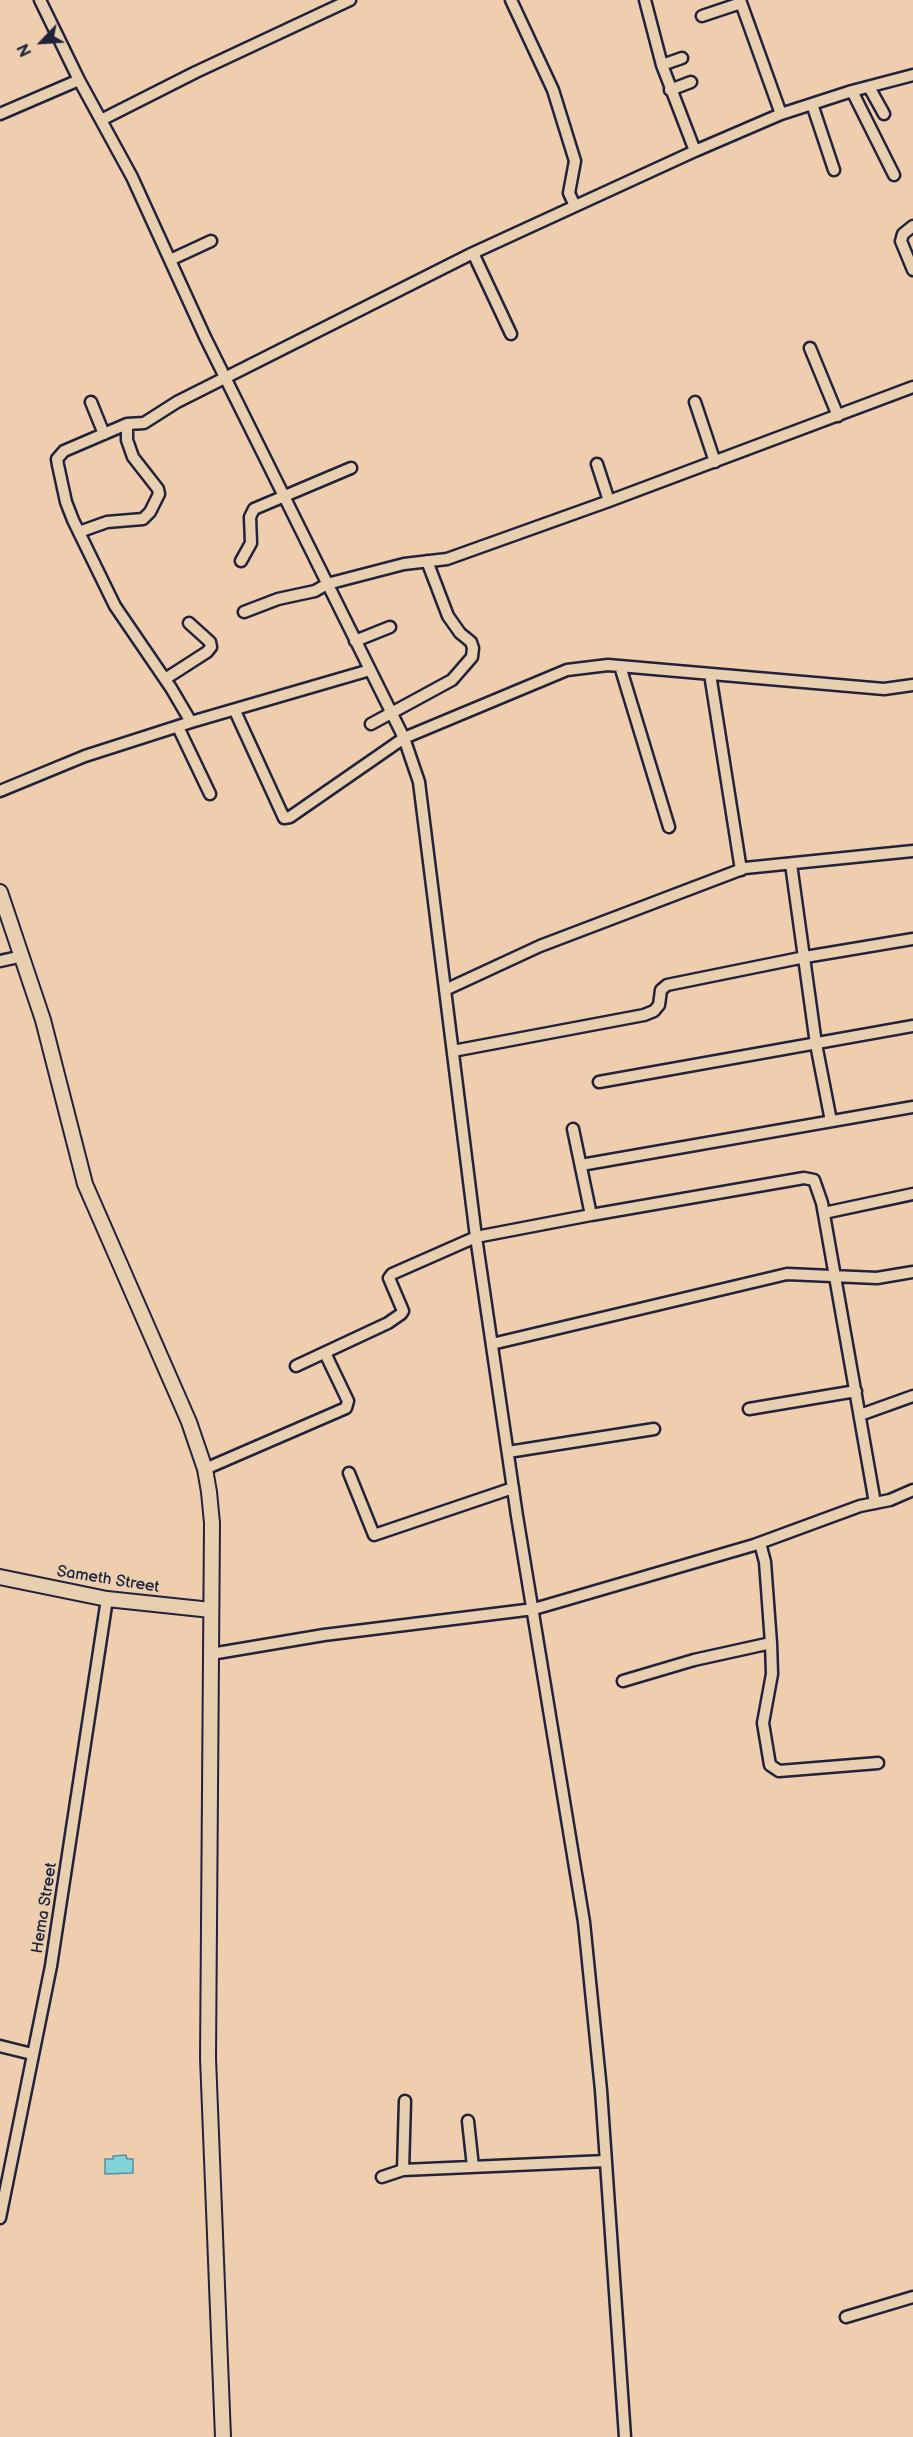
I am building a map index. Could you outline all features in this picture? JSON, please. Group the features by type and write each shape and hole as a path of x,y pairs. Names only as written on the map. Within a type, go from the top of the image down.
{"street":[{"path":"40,0 79,80 132,177 225,378 392,713 404,738 419,782 476,1237 513,1488 584,1922 601,2090 625,2437"},
{"path":"101,120 196,72 350,0"},
{"path":"511,0 553,90 575,161 569,193 575,206"},
{"path":"645,0 670,90 695,151"},
{"path":"702,16 741,2 781,114"},
{"path":"662,64 682,58"},
{"path":"191,722 165,679 115,606 79,532 66,502 57,459 64,452 127,424 144,423 177,402 473,253 695,151 781,114 852,91 912,79"},
{"path":"0,114 79,80"},
{"path":"670,90 691,82"},
{"path":"869,87 884,114"},
{"path":"852,91 894,175"},
{"path":"812,104 834,170"},
{"path":"913,226 903,234 900,241 913,270"},
{"path":"170,260 212,241"},
{"path":"473,253 511,334"},
{"path":"810,348 838,416"},
{"path":"244,612 278,599 315,591 327,584 404,564 447,559 913,387"},
{"path":"91,402 104,434"},
{"path":"695,402 715,462"},
{"path":"79,532 107,522 143,519 150,512 159,494 158,489 133,457 127,440 127,424"},
{"path":"597,464 609,501"},
{"path":"241,561 251,543 250,517 254,509 351,468"},
{"path":"371,724 452,680 472,657 471,642 460,633 448,616 427,561"},
{"path":"165,679 207,652 211,647 210,642 189,623"},
{"path":"355,641 390,627"},
{"path":"235,711 284,818 290,817 404,738 558,673 608,665 884,689 913,685"},
{"path":"620,666 669,827"},
{"path":"0,791 85,756 191,722 370,670"},
{"path":"710,674 741,870"},
{"path":"178,728 210,794"},
{"path":"445,990 540,946 741,870 913,851"},
{"path":"791,864 806,957 816,1044 831,1121"},
{"path":"0,892 43,1020 85,1184 189,1422 205,1469 212,1523 208,2058 223,2437"},
{"path":"453,1051 644,1015 654,1011 659,1005 661,990 667,985 806,957 913,939"},
{"path":"0,961 23,956"},
{"path":"599,1082 913,1026"},
{"path":"581,1165 913,1107"},
{"path":"573,1129 591,1215"},
{"path":"296,1366 402,1314 403,1311 389,1278 392,1274 476,1237 804,1178 814,1180 824,1213 875,1503"},
{"path":"824,1213 913,1197"},
{"path":"492,1344 787,1274 878,1278 913,1272"},
{"path":"205,1469 346,1408 348,1401 325,1353"},
{"path":"749,1409 856,1391"},
{"path":"860,1415 913,1396"},
{"path":"508,1452 654,1429"},
{"path":"349,1473 374,1535 513,1488"},
{"path":"211,1654 324,1635 534,1609 760,1543 913,1490"},
{"path":"760,1543 765,1562 771,1643 772,1674 763,1723 770,1765 779,1771 878,1763"},
{"name":"Sameth Street","path":"0,1577 107,1599 212,1610"},
{"name":"Hema Street","path":"0,2218 51,1966 107,1599"},
{"path":"623,1681 694,1660 771,1643"},
{"path":"0,2046 32,2054"},
{"path":"403,2170 405,2100"},
{"path":"468,2121 473,2167"},
{"path":"382,2177 403,2170 606,2161"},
{"path":"846,2317 913,2297"}],"water":[{"path":"126,2155 127,2159 133,2159 133,2173 105,2174 105,2159"}]}
